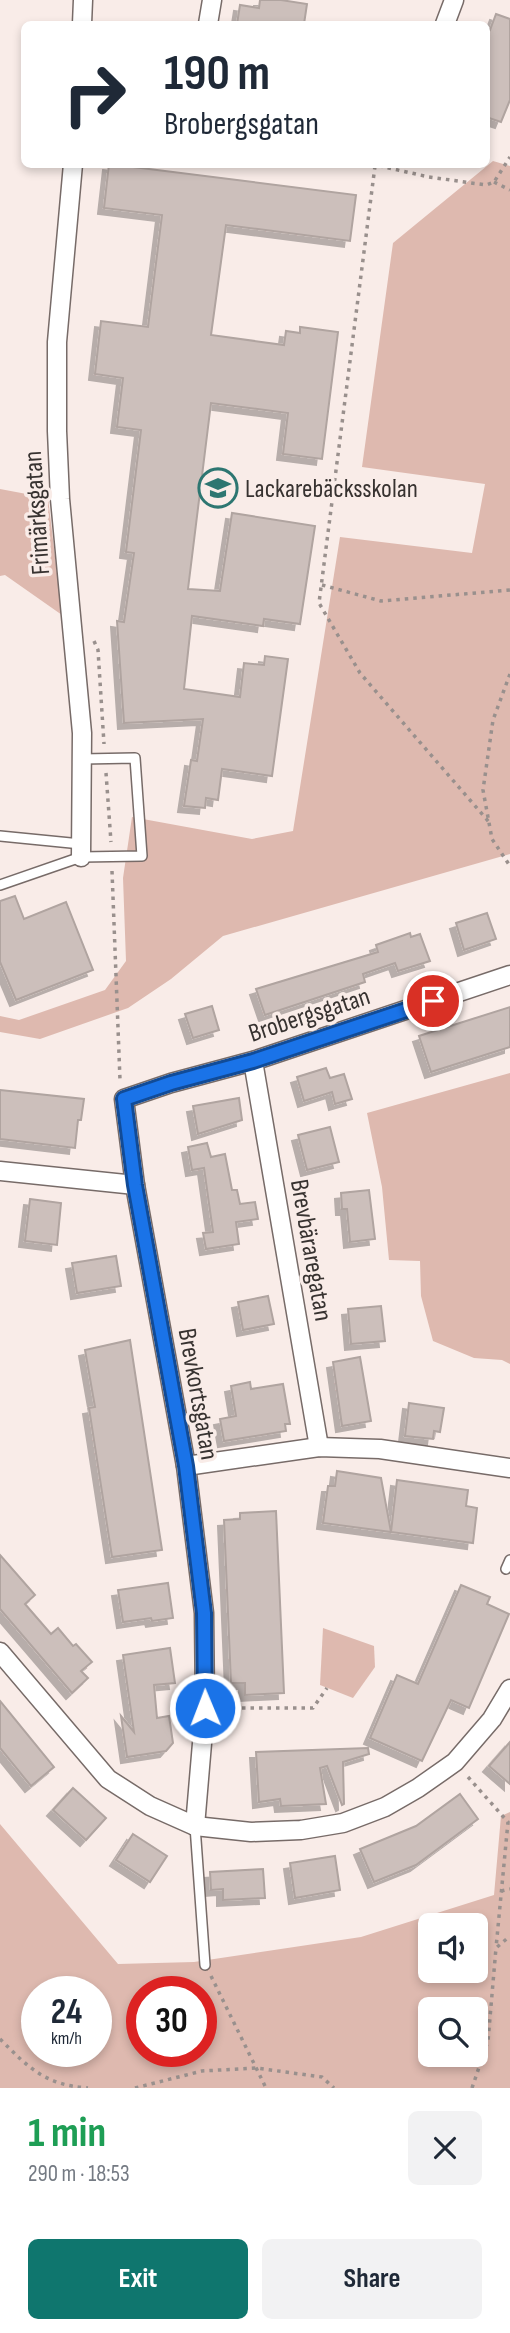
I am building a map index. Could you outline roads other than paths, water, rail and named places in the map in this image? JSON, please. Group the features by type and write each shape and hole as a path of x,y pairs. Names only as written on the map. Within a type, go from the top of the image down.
{"street":[{"path":"82,21 83,0"},
{"path":"208,21 212,0"},
{"path":"446,21 454,0"},
{"name":"Frimärksgatan","path":"73,168 57,342 57,431 60,499 78,674 82,760 81,850"},
{"name":"Brobergsgatan","path":"124,1099 253,1061 510,975"},
{"name":"Brevbäraregatan","path":"253,1061 319,1447"},
{"name":"Brevkortsgatan","path":"124,1099 135,1185 186,1466 204,1613 205,1708 195,1826"},
{"path":"0,1171 135,1185"},
{"path":"186,1466 319,1447 380,1449 510,1468"},
{"path":"0,1652 108,1779 150,1806 195,1826 250,1832 301,1830 344,1823 385,1807 455,1762 492,1719 510,1689"}],"lane":[{"path":"0,836 81,850 142,856 135,758 82,760"},
{"path":"0,885 81,850"},
{"path":"195,1826 205,1965"}],"place":[{"name":"Lackarebäcksskolan","path":"218,488"}]}
